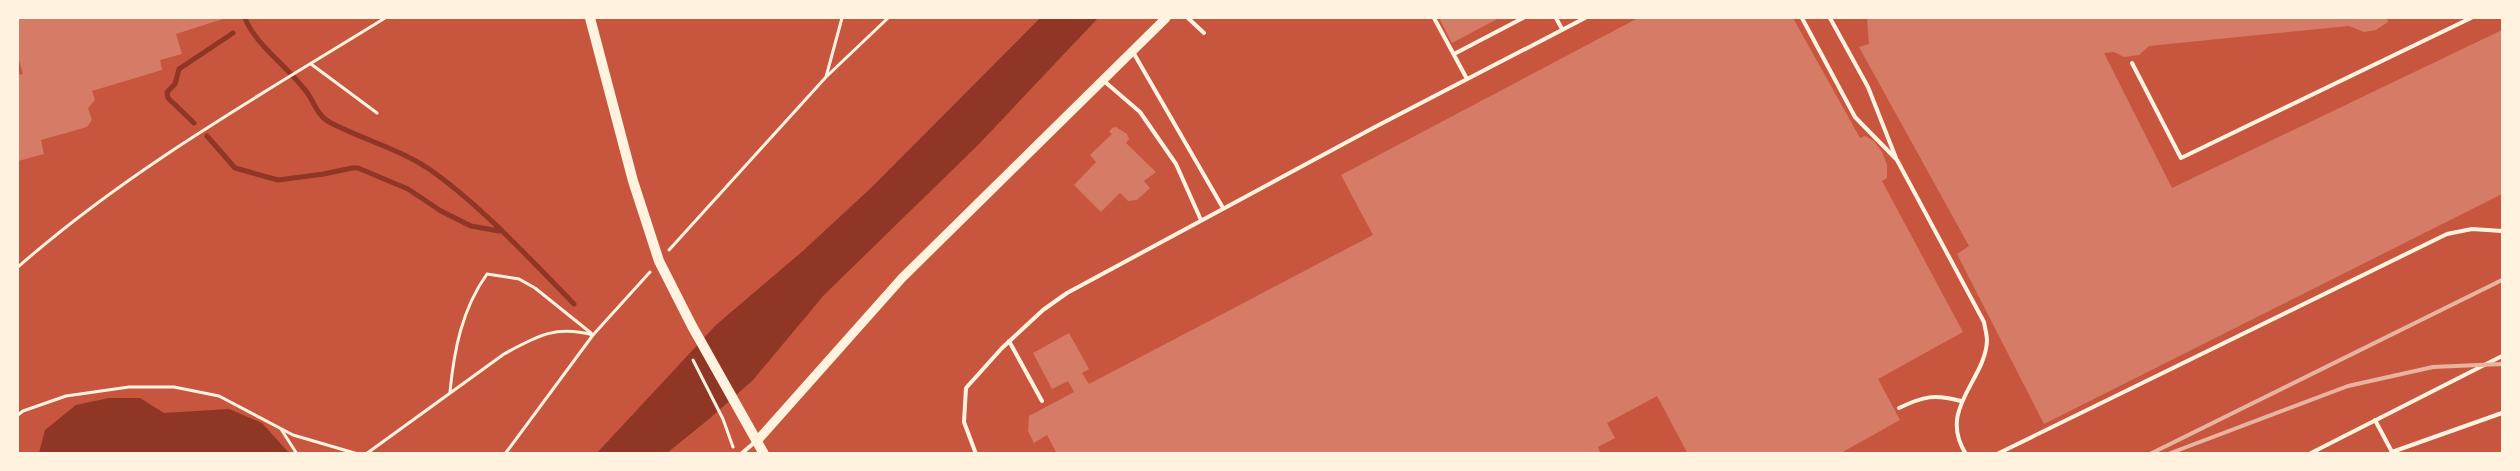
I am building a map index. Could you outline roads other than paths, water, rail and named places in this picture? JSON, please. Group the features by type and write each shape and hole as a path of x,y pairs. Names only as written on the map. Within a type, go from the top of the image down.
{"main road":[{"path":"590,18 633,181 659,261 692,326 764,454"}],"street":[{"path":"757,441 902,278 1166,18"}],"lane":[{"path":"1188,18 1204,33"},
{"path":"1434,18 1467,79"},
{"path":"1454,54 1523,18"},
{"path":"1556,18 1562,29"},
{"path":"976,454 964,422 966,388 1009,341 1067,293 1223,208 1585,18"},
{"path":"1802,18 1855,116 1897,160"},
{"path":"1830,18 1868,87 1897,160 1984,322 1987,342 1980,364 1961,401 1956,426 1966,454"},
{"path":"2132,63 2181,158 2471,18"},
{"path":"1132,50 1223,208"},
{"path":"1102,80 1140,112 1176,164 1201,220"},
{"path":"1997,454 2447,234 2472,229 2502,230"},
{"path":"1009,341 1042,401"},
{"path":"2311,453 2502,356"},
{"path":"1899,408 1921,398 1939,395 1961,401"},
{"path":"2375,420 2392,452 2502,413"},
{"path":"741,454 757,441"}],"waterway":[{"path":"245,18 257,38 301,85 323,117 331,123 411,158 436,174 490,219 574,304"},
{"path":"194,123 168,98 167,92 175,84 179,69 233,33"},
{"path":"207,136 235,168 278,180 358,168 408,189 441,211 471,226 499,231"}],"railway":[{"path":"2150,454 2502,280"},
{"path":"2168,454 2348,386 2433,367 2502,364"}]}
